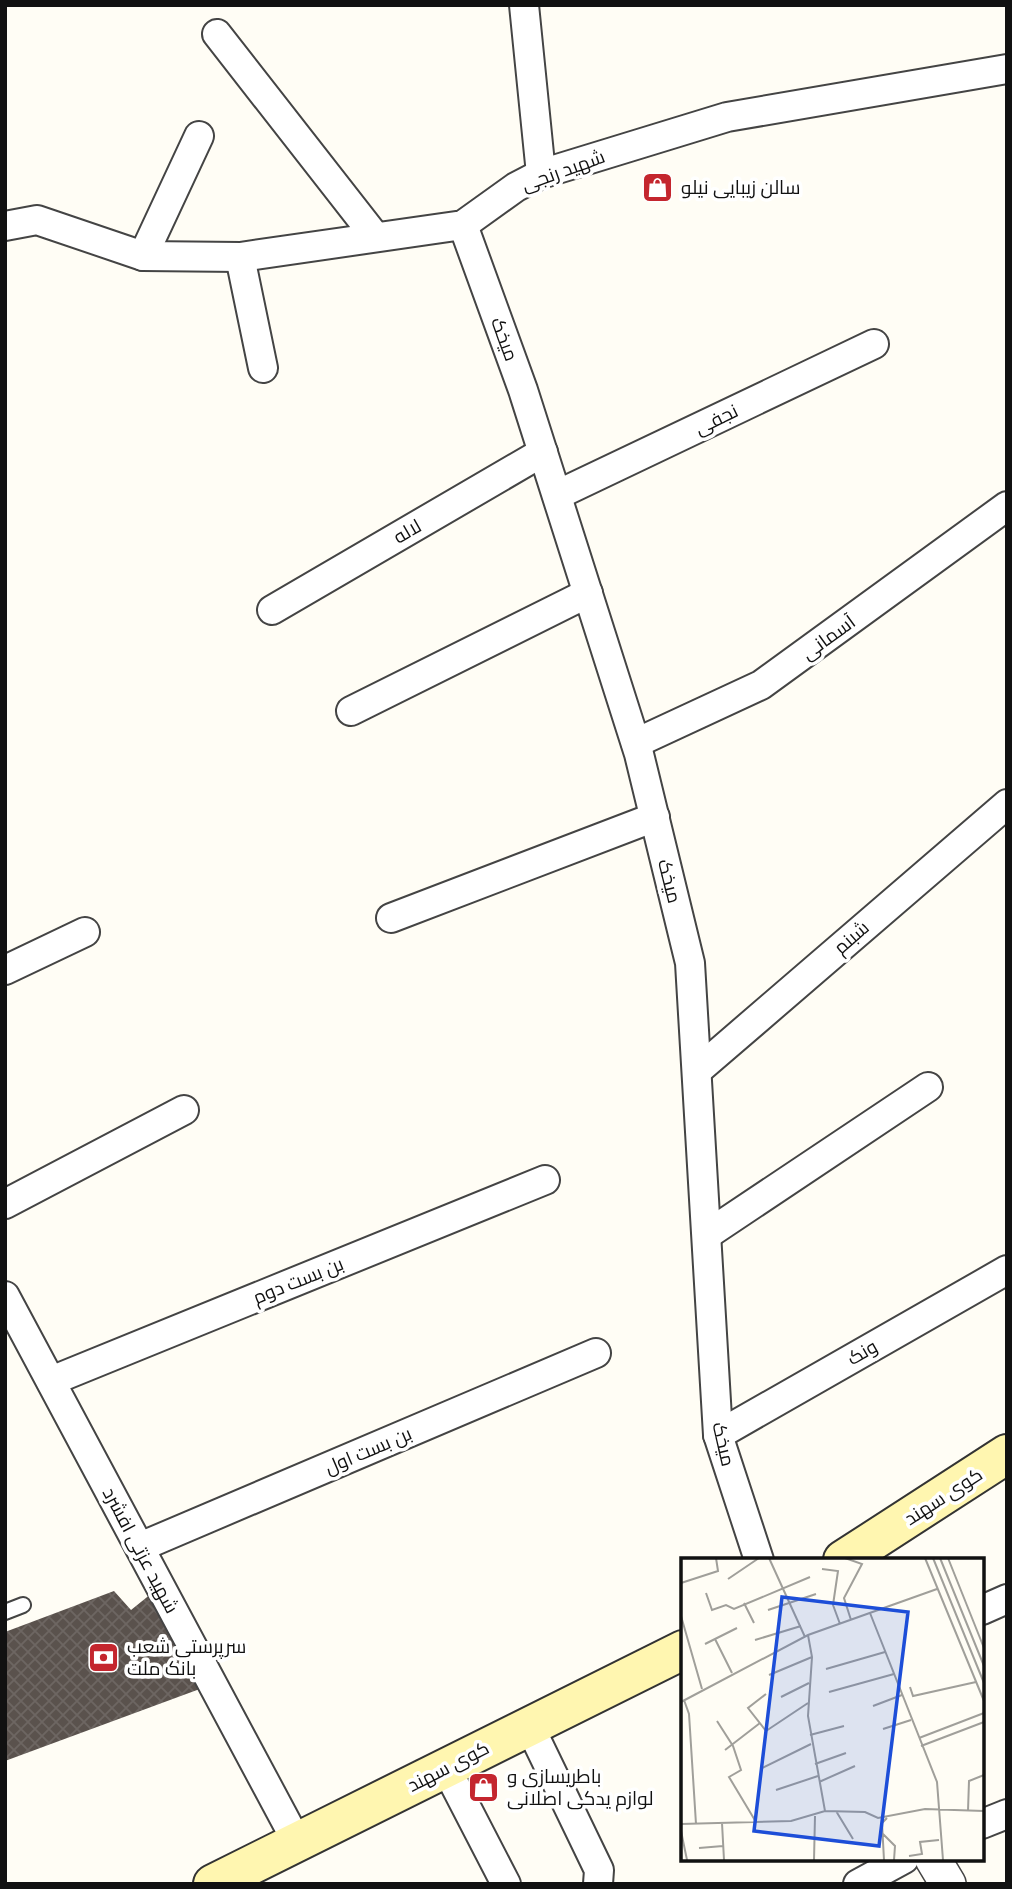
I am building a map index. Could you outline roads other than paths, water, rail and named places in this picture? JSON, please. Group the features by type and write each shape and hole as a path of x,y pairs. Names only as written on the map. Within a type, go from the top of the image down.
{"main road":[{"name":"کوی سهند","path":"846,1558 1007,1454"},
{"name":"کوی سهند","path":"213,1884 681,1651"}],"street":[{"path":"524,5 541,174"},
{"path":"217,34 374,235"},
{"name":"شهید رنجی","path":"5,226 37,220 143,256 240,257 374,235 463,225 516,187 541,174 727,117 1004,78"},
{"path":"143,256 198,136"},
{"name":"میخک","path":"463,225 543,452 636,743 690,963 718,1435 758,1558"},
{"path":"240,257 263,368"},
{"name":"نجفی","path":"557,495 874,344"},
{"name":"لاله","path":"272,610 543,452"},
{"name":"آسمانی","path":"636,743 761,685 1007,506"},
{"path":"351,711 588,593"},
{"name":"شبنم","path":"696,1071 1007,804"},
{"path":"391,918 655,817"},
{"path":"5,970 85,932"},
{"path":"708,1234 928,1087"},
{"path":"5,1204 184,1110"},
{"name":"بن بست دوم","path":"51,1381 545,1180"},
{"name":"ونک","path":"718,1435 1007,1270"},
{"name":"شهید عزتی افشرد","path":"5,1296 297,1842"},
{"name":"بن بست اول","path":"140,1547 596,1353"},
{"path":"984,1609 1007,1599"},
{"path":"529,1726 599,1870 598,1884"},
{"path":"446,1768 506,1884"},
{"path":"984,1823 1007,1814"},
{"path":"858,1884 900,1861"},
{"path":"934,1861 948,1884"}],"lane":[{"path":"5,1612 23,1605"}],"place":[{"name":"سالن زیبایی نیلو","path":"658,187"},
{"name":"سرپرستی شعب بانک ملت","path":"104,1657"},
{"name":"باطریسازی و لوازم یدکی اصلانی","path":"484,1787"}]}
